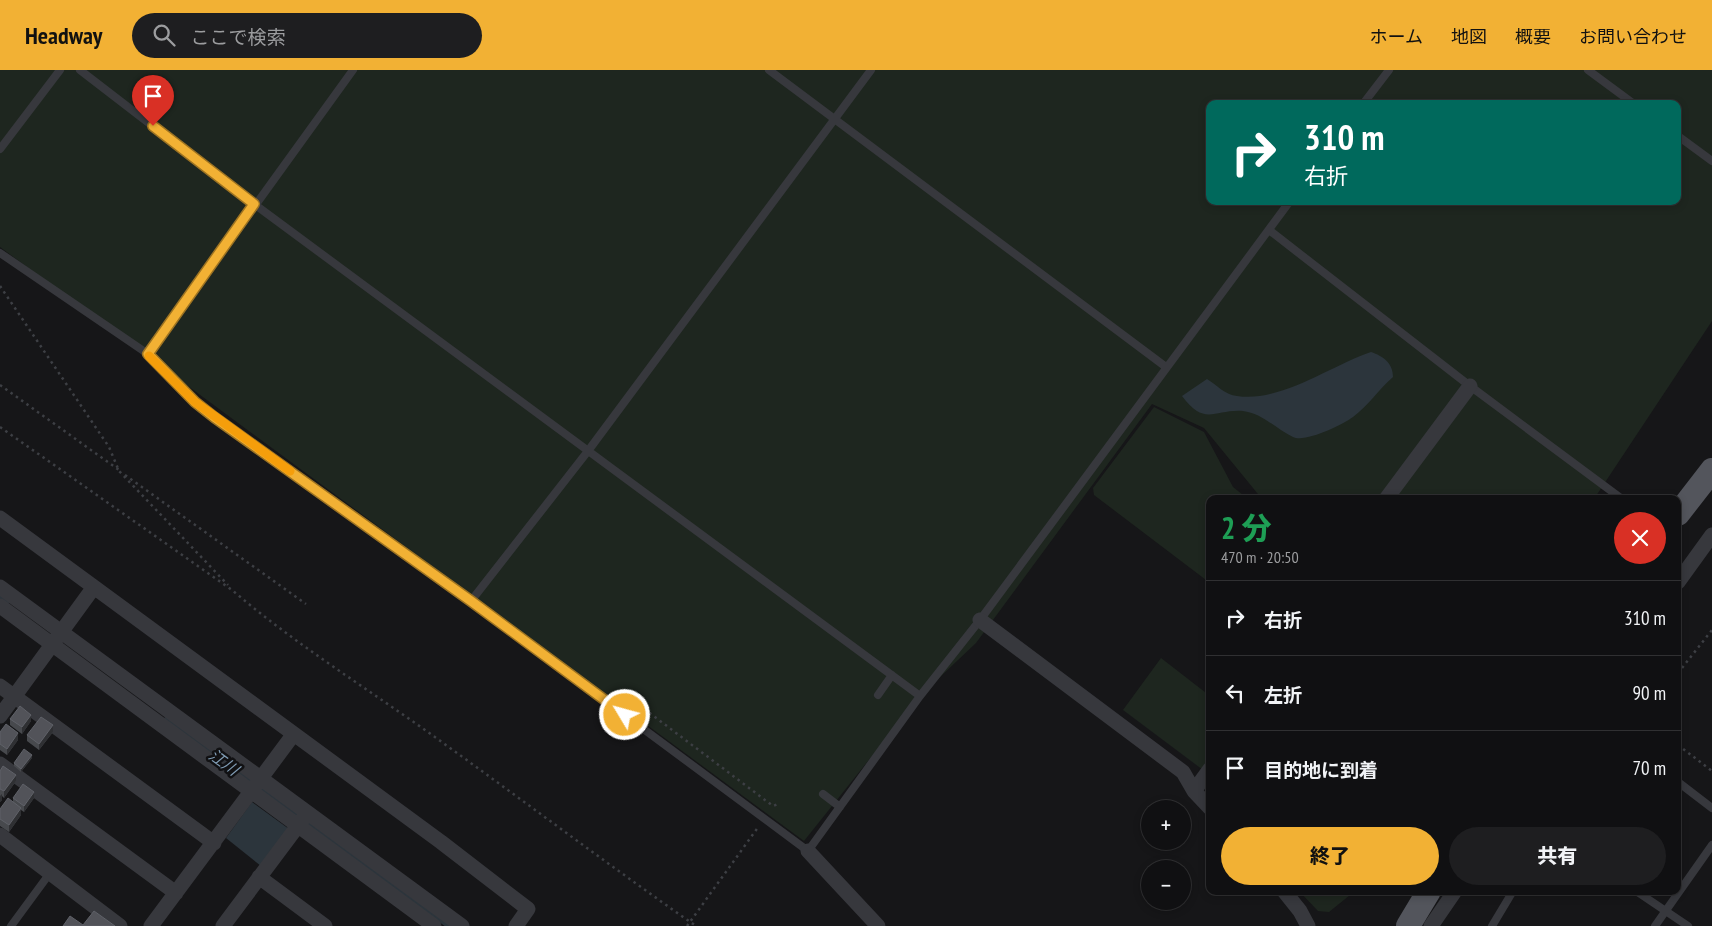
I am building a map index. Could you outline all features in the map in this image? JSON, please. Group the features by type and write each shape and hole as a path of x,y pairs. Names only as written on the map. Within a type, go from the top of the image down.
{"main road":[{"path":"1681,510 1712,470"},
{"path":"1408,926 1427,895"}],"street":[{"path":"1389,495 1470,386"},
{"path":"0,518 441,842 528,909 516,926"},
{"path":"1681,578 1712,535"},
{"path":"0,587 57,638 302,819 434,926"},
{"path":"0,716 94,587"},
{"path":"0,606 57,638"},
{"path":"980,620 1183,772 1194,791 1206,804"},
{"path":"0,686 214,843"},
{"path":"151,926 293,734"},
{"path":"0,764 176,892"},
{"path":"1194,791 1206,774"},
{"path":"223,926 302,819"},
{"path":"302,819 462,926"},
{"path":"0,835 120,926"},
{"path":"808,851 878,926"},
{"path":"259,877 325,926"},
{"path":"1287,895 1300,911 1308,926"},
{"path":"1431,926 1452,895"}],"lane":[{"path":"0,149 60,70"},
{"path":"80,70 254,204 920,696"},
{"path":"148,354 254,204 353,70"},
{"path":"769,70 1166,367"},
{"path":"471,601 588,451 871,70"},
{"path":"1367,100 1389,70"},
{"path":"1588,70 1629,100"},
{"path":"1681,138 1712,161"},
{"path":"0,252 148,354 195,402 214,417 471,601 808,851 920,696 980,620 1287,205"},
{"path":"1269,230 1470,386 1617,495"},
{"path":"878,695 892,675"},
{"path":"1681,784 1712,808"},
{"path":"823,794 840,807"},
{"path":"1681,889 1712,845"},
{"path":"11,926 50,873"},
{"path":"1492,926 1511,895"},
{"path":"1642,895 1688,926"},
{"path":"1656,926 1677,895"}],"path":[{"path":"0,286 109,447 119,471 232,590"},
{"path":"0,385 306,604"},
{"path":"0,427 232,590 301,644 476,766 696,926"},
{"path":"1681,669 1712,630"},
{"path":"639,705 773,806 780,803"},
{"path":"1681,747 1712,772"},
{"path":"687,926 764,818"}],"shaded area":[{"path":"0,70 1712,70 1712,321 1597,495 1259,495 1204,428 1152,404 976,643 920,696 804,841 0,247"},
{"path":"1371,352 1380,356 1389,364 1393,377 1353,417 1306,438 1293,437 1250,412 1233,411 1204,414 1197,411 1182,396 1207,379 1225,392 1237,396 1254,397 1271,394 1305,382"},
{"path":"1154,407 1204,432 1233,487 1243,495 1206,495 1206,580 1094,495 1093,488"},
{"path":"1161,658 1206,693 1206,766 1203,770 1123,710"},
{"path":"252,802 289,829 261,866 226,838"},
{"path":"1303,895 1350,895 1329,912 1318,911"}],"building":[{"path":"20,706 31,715 22,727 10,719"},
{"path":"41,717 53,725 39,744 27,735"},
{"path":"6,724 18,733 7,749 0,744 0,732"},
{"path":"24,749 32,755 21,769 14,763"},
{"path":"3,766 16,775 4,791 0,789 0,771"},
{"path":"23,784 34,792 24,806 13,798"},
{"path":"8,798 21,808 9,825 0,819 0,809"},
{"path":"94,911 115,926 63,926 70,916 83,925"}],"waterway":[{"name":"江川","path":"0,597 7,602"},
{"name":"江川","path":"166,719 253,783"},
{"name":"江川","path":"258,787 299,817"},
{"name":"江川","path":"305,821 448,926"}],"slow traffic":[{"path":"149,356 195,402 290,471"}],"route":[{"path":"153,126 254,204 148,354 195,402 214,417 471,601 625,715"}]}
